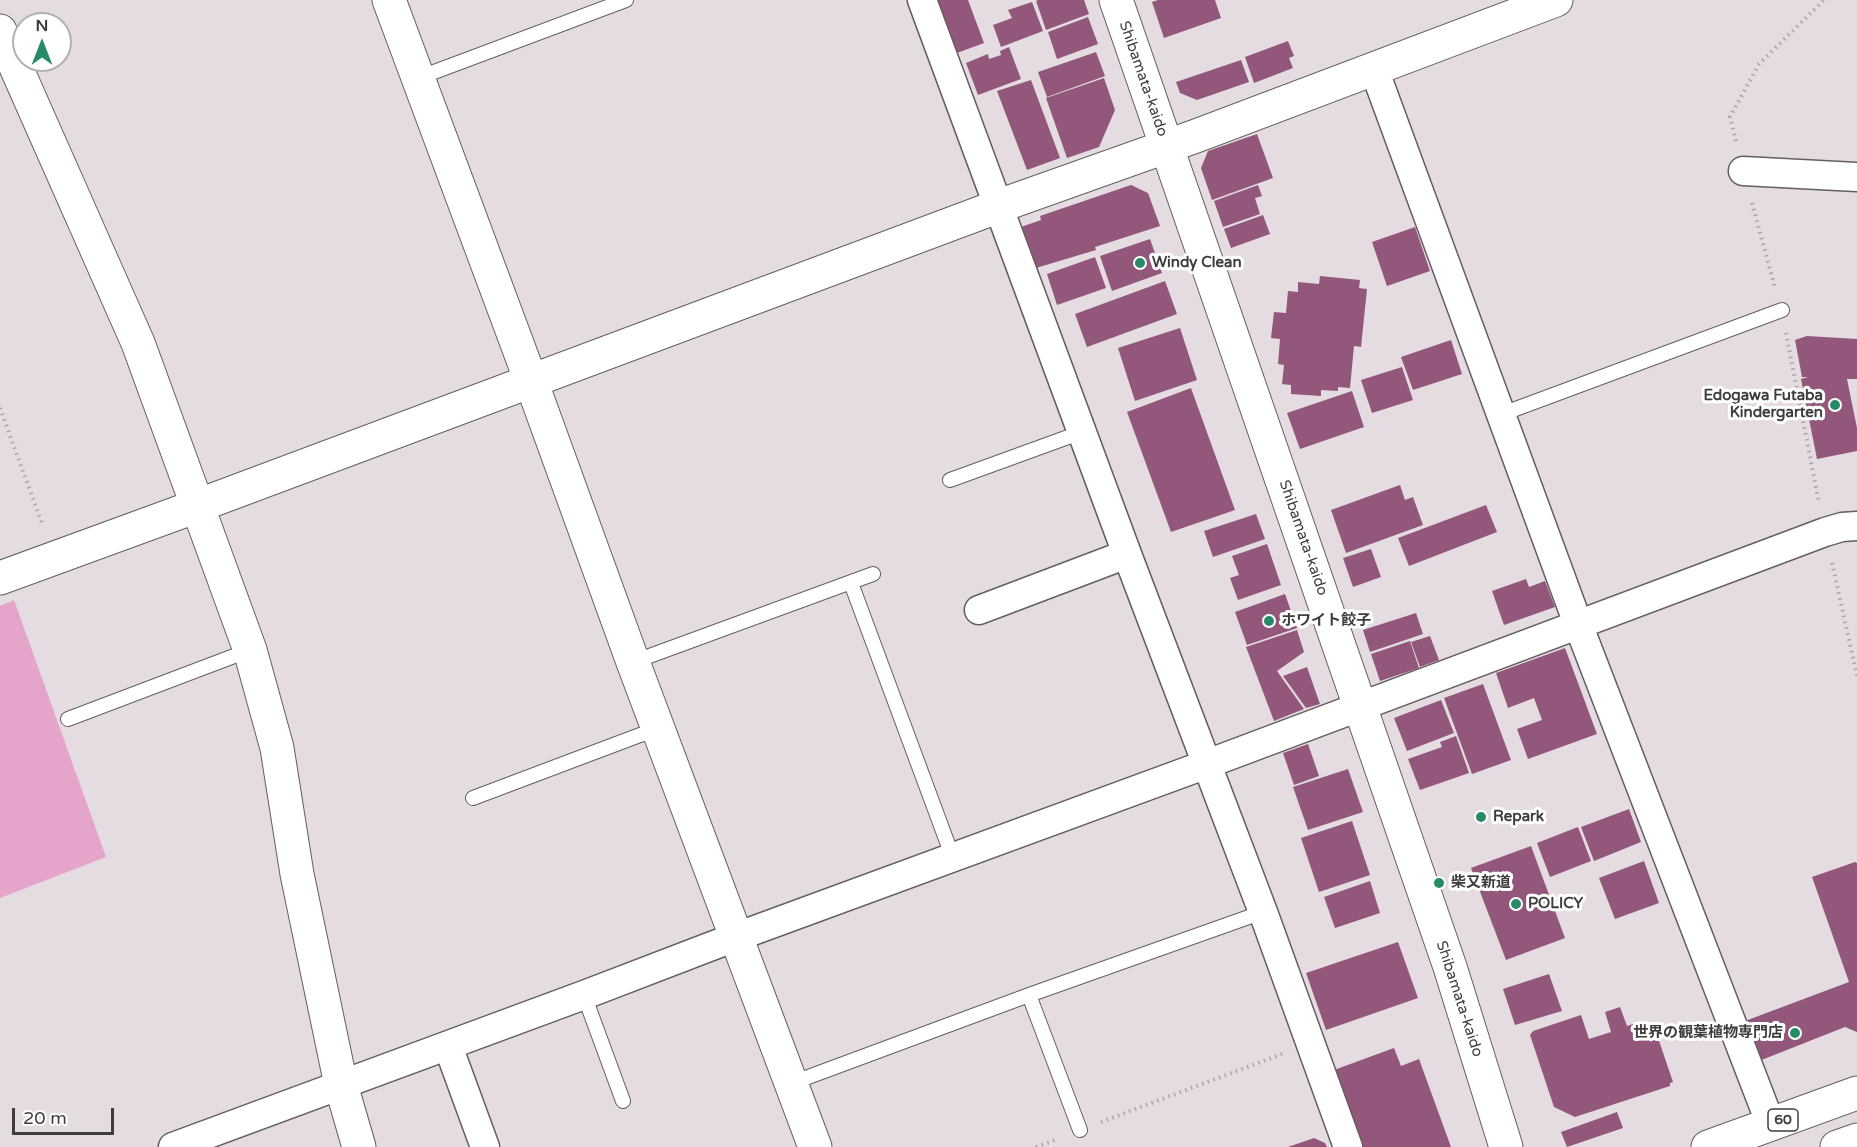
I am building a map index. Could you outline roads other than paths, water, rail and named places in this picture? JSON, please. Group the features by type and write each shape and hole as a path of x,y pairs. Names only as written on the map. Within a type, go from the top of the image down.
{"street":[{"path":"389,0 815,1147"},
{"path":"922,0 1127,554 1263,912 1348,1147"},
{"name":"Shibamata-kaido","path":"1116,0 1450,967 1506,1147"},
{"path":"0,578 1374,69 1512,8 1556,0"},
{"path":"0,30 138,343 250,650 277,748 297,874 341,1085 359,1147"},
{"path":"1374,69 1578,624 1771,1125"},
{"path":"1743,171 1857,177"},
{"path":"173,1147 1207,764 1825,532 1857,526"},
{"path":"979,610 1127,554"},
{"path":"448,1046 485,1147"},
{"name":"60","path":"1708,1147 1857,1093"},
{"path":"1837,1147 1857,1140"}],"lane":[{"path":"418,78 626,0"},
{"path":"1502,414 1782,310"},
{"path":"950,480 1082,432"},
{"path":"633,662 873,574"},
{"path":"851,583 953,858"},
{"path":"68,719 250,650"},
{"path":"473,798 640,735 660,730"},
{"path":"792,1083 1029,995 1263,912"},
{"path":"584,995 624,1101"},
{"path":"1029,995 1080,1130"}],"place":[{"name":"Windy Clean","path":"1140,263"},
{"name":"Edogawa Futaba Kindergarten","path":"1835,405"},
{"name":"ホワイト餃子","path":"1269,621"},
{"name":"Repark","path":"1481,817"},
{"name":"柴又新道","path":"1439,883"},
{"name":"POLICY","path":"1516,904"},
{"name":"世界の観葉植物専門店","path":"1795,1033"}]}
